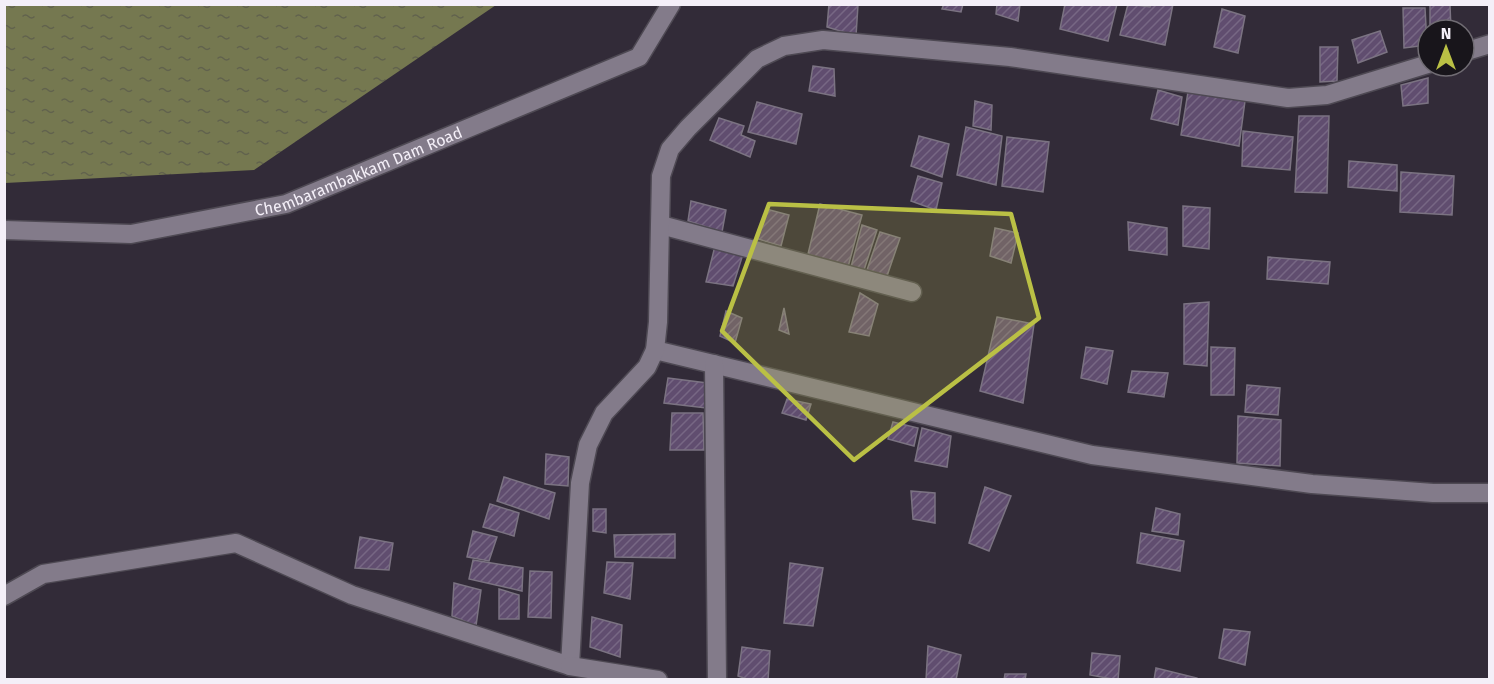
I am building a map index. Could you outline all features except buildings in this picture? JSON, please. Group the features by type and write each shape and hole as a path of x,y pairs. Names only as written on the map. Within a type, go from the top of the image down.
{"street":[{"name":"Chembarambakkam Dam Road","path":"4,230 131,234 286,204 639,57 671,4"},
{"path":"570,666 580,483 588,446 604,413 647,367 655,350 658,322 661,176 670,149 757,59 784,46 823,40 1010,57 1288,99 1327,95 1416,68"},
{"path":"661,225 912,292"},
{"path":"655,350 1092,455 1312,484 1433,493 1490,493"},
{"path":"714,364 717,680"},
{"path":"4,596 43,574 236,543 352,595 570,666 658,680"}],"highlighted area":[{"path":"769,204 1011,214 1039,318 854,460 722,331"}],"water":[{"path":"5,4 496,5 254,170 5,183"}]}
